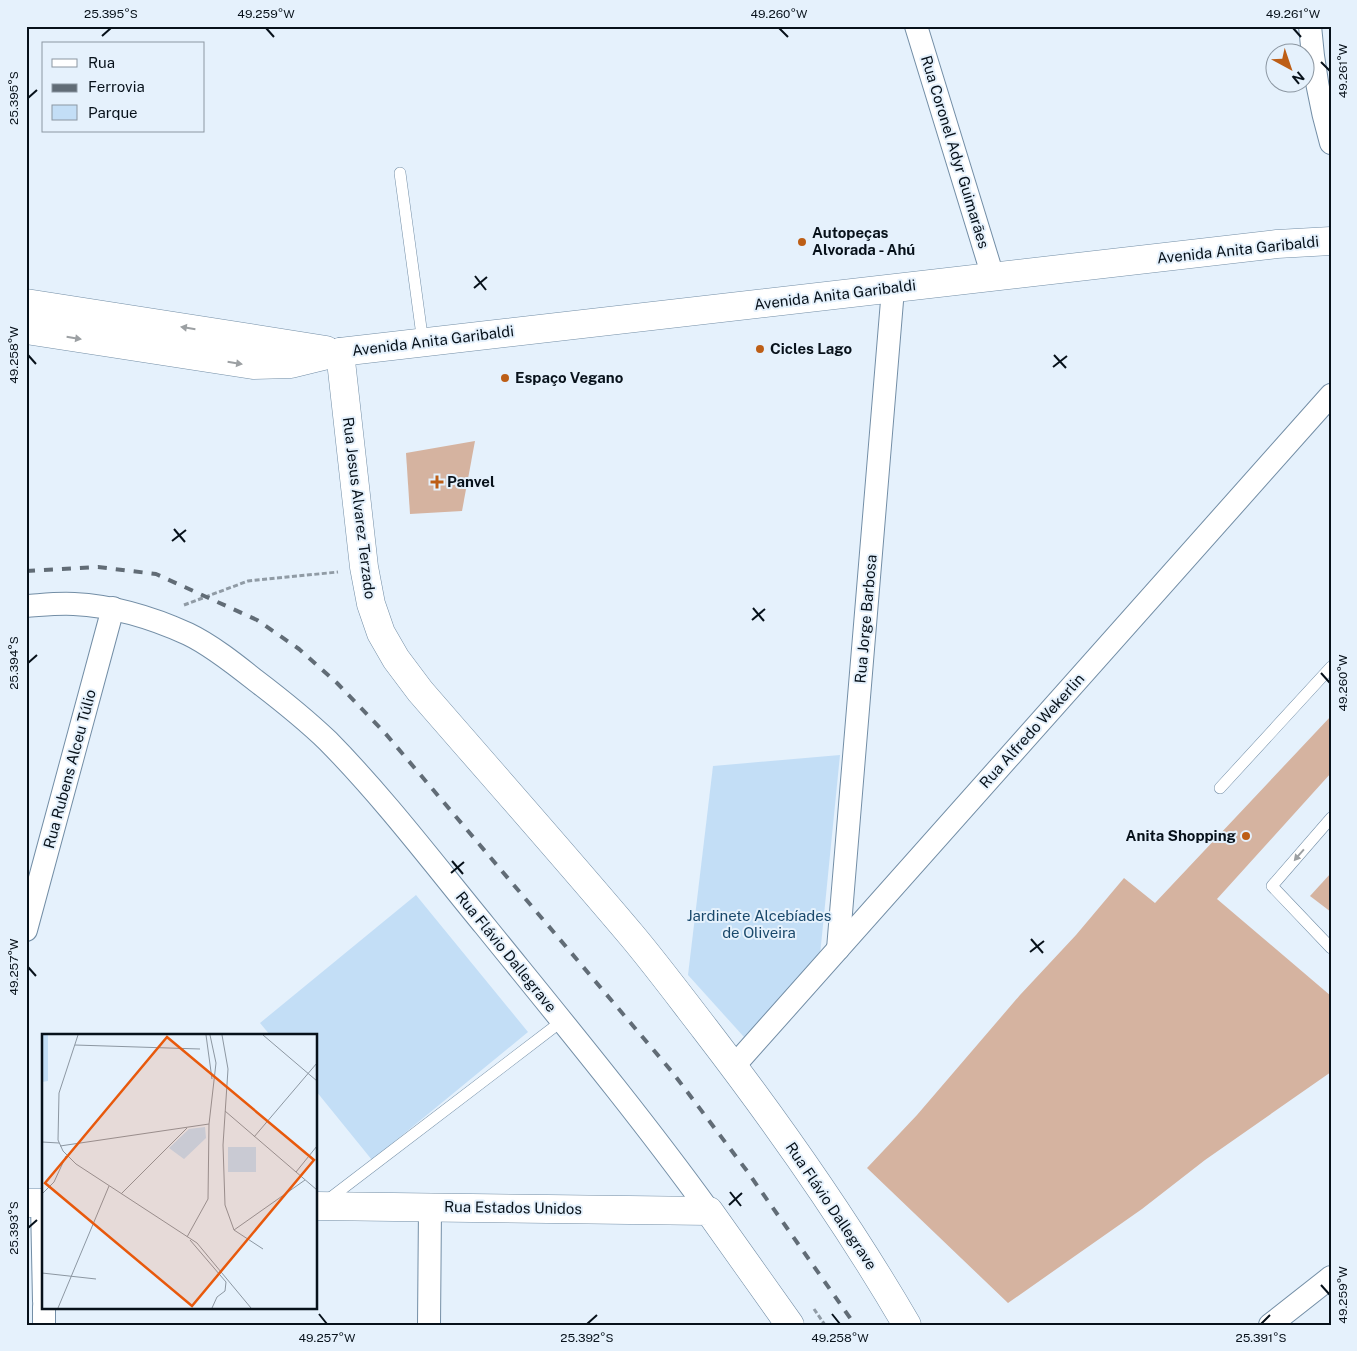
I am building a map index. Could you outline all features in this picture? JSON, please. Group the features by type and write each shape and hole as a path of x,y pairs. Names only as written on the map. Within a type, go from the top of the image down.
{"main road":[{"name":"Avenida Anita Garibaldi","path":"26,330 254,365 291,364 340,352 1277,244 1331,241"},
{"name":"Avenida Anita Garibaldi","path":"26,303 340,352"},
{"name":"Rua Jesus Alvarez Terzado","path":"340,352 364,567 371,604 378,626 396,658"},
{"name":"Rua Flávio Dallegrave","path":"396,658 420,691 634,939 734,1066 818,1184 907,1325"},
{"name":"Rua Estados Unidos","path":"318,1206 709,1210"},
{"name":"Rua Flávio Dallegrave","path":"709,1210 790,1325"},
{"name":"Rua Flávio Dallegrave","path":"886,1289 924,1325"}],"street":[{"name":"Rua Coronel Adyr Guimarães","path":"916,26 993,277"},
{"path":"1310,26 1316,79 1331,143"},
{"name":"Rua Jorge Barbosa","path":"838,949 893,289"},
{"name":"Rua Alfredo Wekerlin","path":"734,1066 1331,395"},
{"name":"Rua Flávio Dallegrave","path":"26,606 72,604 113,608 152,620 190,635 231,661 280,699 327,740 371,788 424,851 562,1021 709,1210"},
{"name":"Rua Rubens Alceu Túlio","path":"26,930 113,608"},
{"path":"37,1203 42,1273"},
{"path":"429,1325 430,1208"},
{"path":"1270,1325 1331,1277"},
{"path":"44,1308 44,1325"}],"lane":[{"path":"400,173 423,343"},
{"path":"1220,788 1331,667"},
{"path":"1331,818 1272,886 1331,948"},
{"path":"318,1206 562,1021"}],"path":[{"path":"152,620 179,606 248,582 333,573 364,567"}],"green space":[{"name":"Jardinete Alcebíades de Oliveira","path":"840,755 820,955 744,1037 688,975 713,766"},
{"path":"416,895 528,1032 372,1160 318,1093 318,1034 269,1034 260,1023"}],"building":[{"name":"Panvel","path":"475,441 462,511 410,514 406,453"},
{"path":"1331,716 1331,773 1217,899 1331,996 1331,1072 1205,1160 1142,1209 1008,1303 867,1168 917,1115 1124,878 1155,903"},
{"path":"1331,873 1331,912 1310,896"}],"railway":[{"path":"26,571 98,567 156,574 257,620 299,649 337,683 385,733 673,1073 747,1171 855,1325"}],"place":[{"name":"Autopeças Alvorada - Ahú","path":"802,242"},
{"name":"Cicles Lago","path":"760,349"},
{"name":"Espaço Vegano","path":"505,378"},
{"name":"Panvel","path":"437,482"},
{"name":"Anita Shopping","path":"1246,836"}]}
